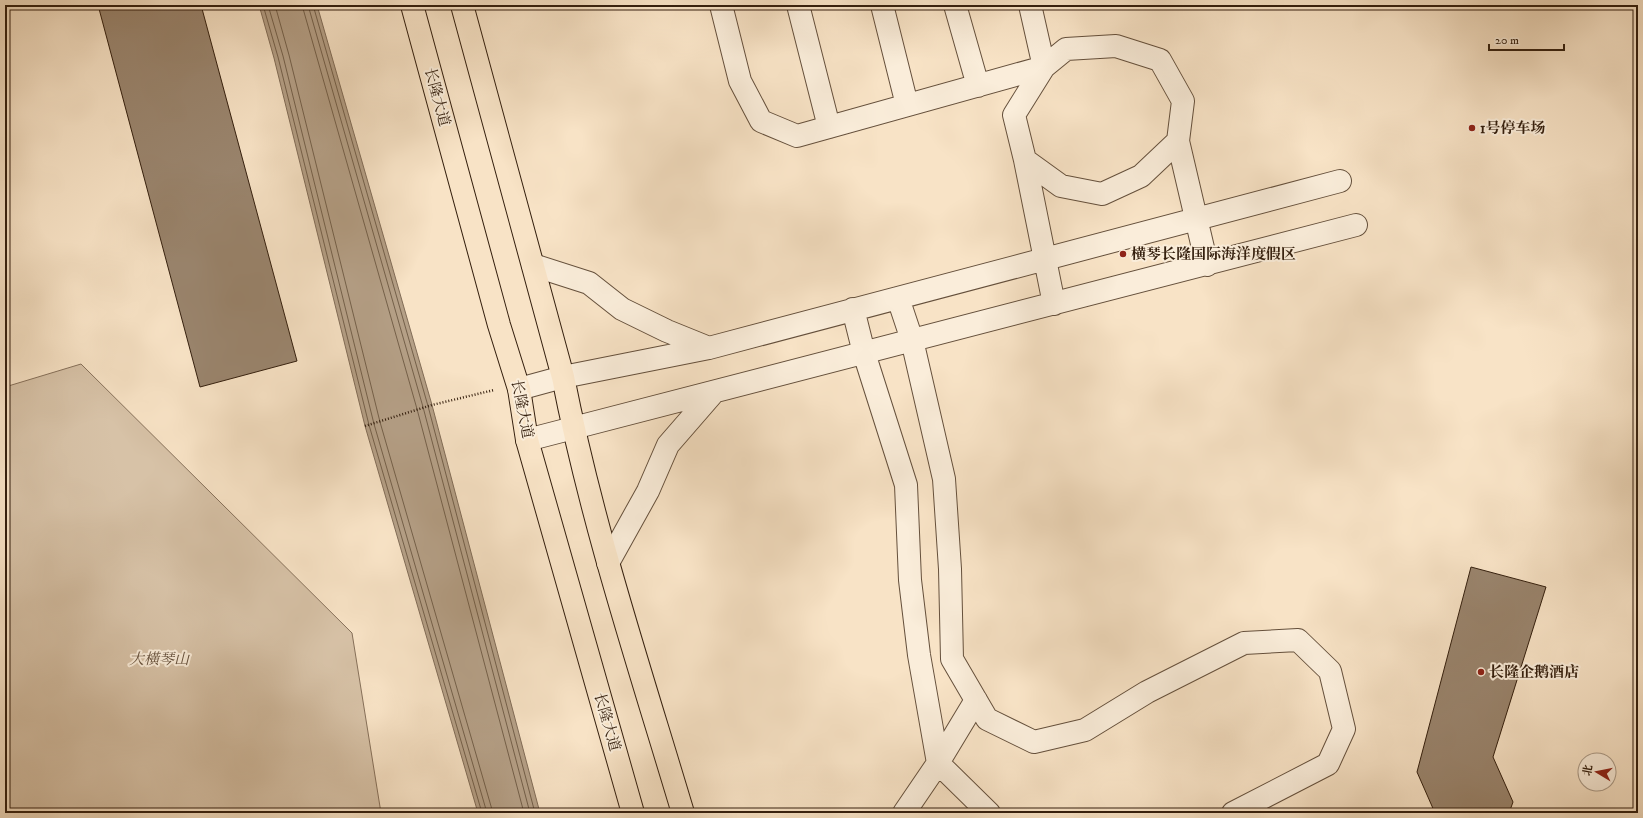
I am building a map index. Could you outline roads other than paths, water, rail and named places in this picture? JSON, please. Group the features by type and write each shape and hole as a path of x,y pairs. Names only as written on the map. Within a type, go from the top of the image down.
{"main road":[{"name":"长隆大道","path":"412,5 499,324 519,386 527,440 633,813"},
{"path":"462,5 563,377 573,428 608,563 683,813"}],"lane":[{"path":"721,5 740,81 761,121 797,136 1044,67"},
{"path":"798,5 829,127"},
{"path":"882,5 907,105"},
{"path":"956,5 978,86"},
{"path":"1030,5 1044,67"},
{"path":"1054,304 1025,160 1014,115 1044,67 1066,49 1116,46 1160,60 1183,101 1178,141 1207,264"},
{"path":"1025,160 1060,186 1102,194 1141,176 1178,141"},
{"path":"519,386 710,348 1340,181"},
{"path":"527,440 1356,225"},
{"path":"533,266 589,283 622,309 667,331 710,348"},
{"path":"898,298 912,340 944,479 950,569 952,659 987,719 1034,742 1085,730 1147,692 1244,643 1298,640 1330,671 1344,729 1328,764 1233,813"},
{"path":"854,309 864,353 906,485 910,580 919,654 938,763 989,813"},
{"path":"608,563 648,491 668,445 714,392"},
{"path":"904,813 938,763 976,700"}],"water":[{"path":"259,5 317,5 432,405 540,813 478,813 365,426 274,58"}],"place":[{"name":"1号停车场","path":"1472,128"},
{"name":"横琴长隆国际海洋度假区","path":"1123,254"},
{"name":"长隆企鹅酒店","path":"1481,672"}],"park label":[{"name":"大橫琴山","path":"159,659"}]}
